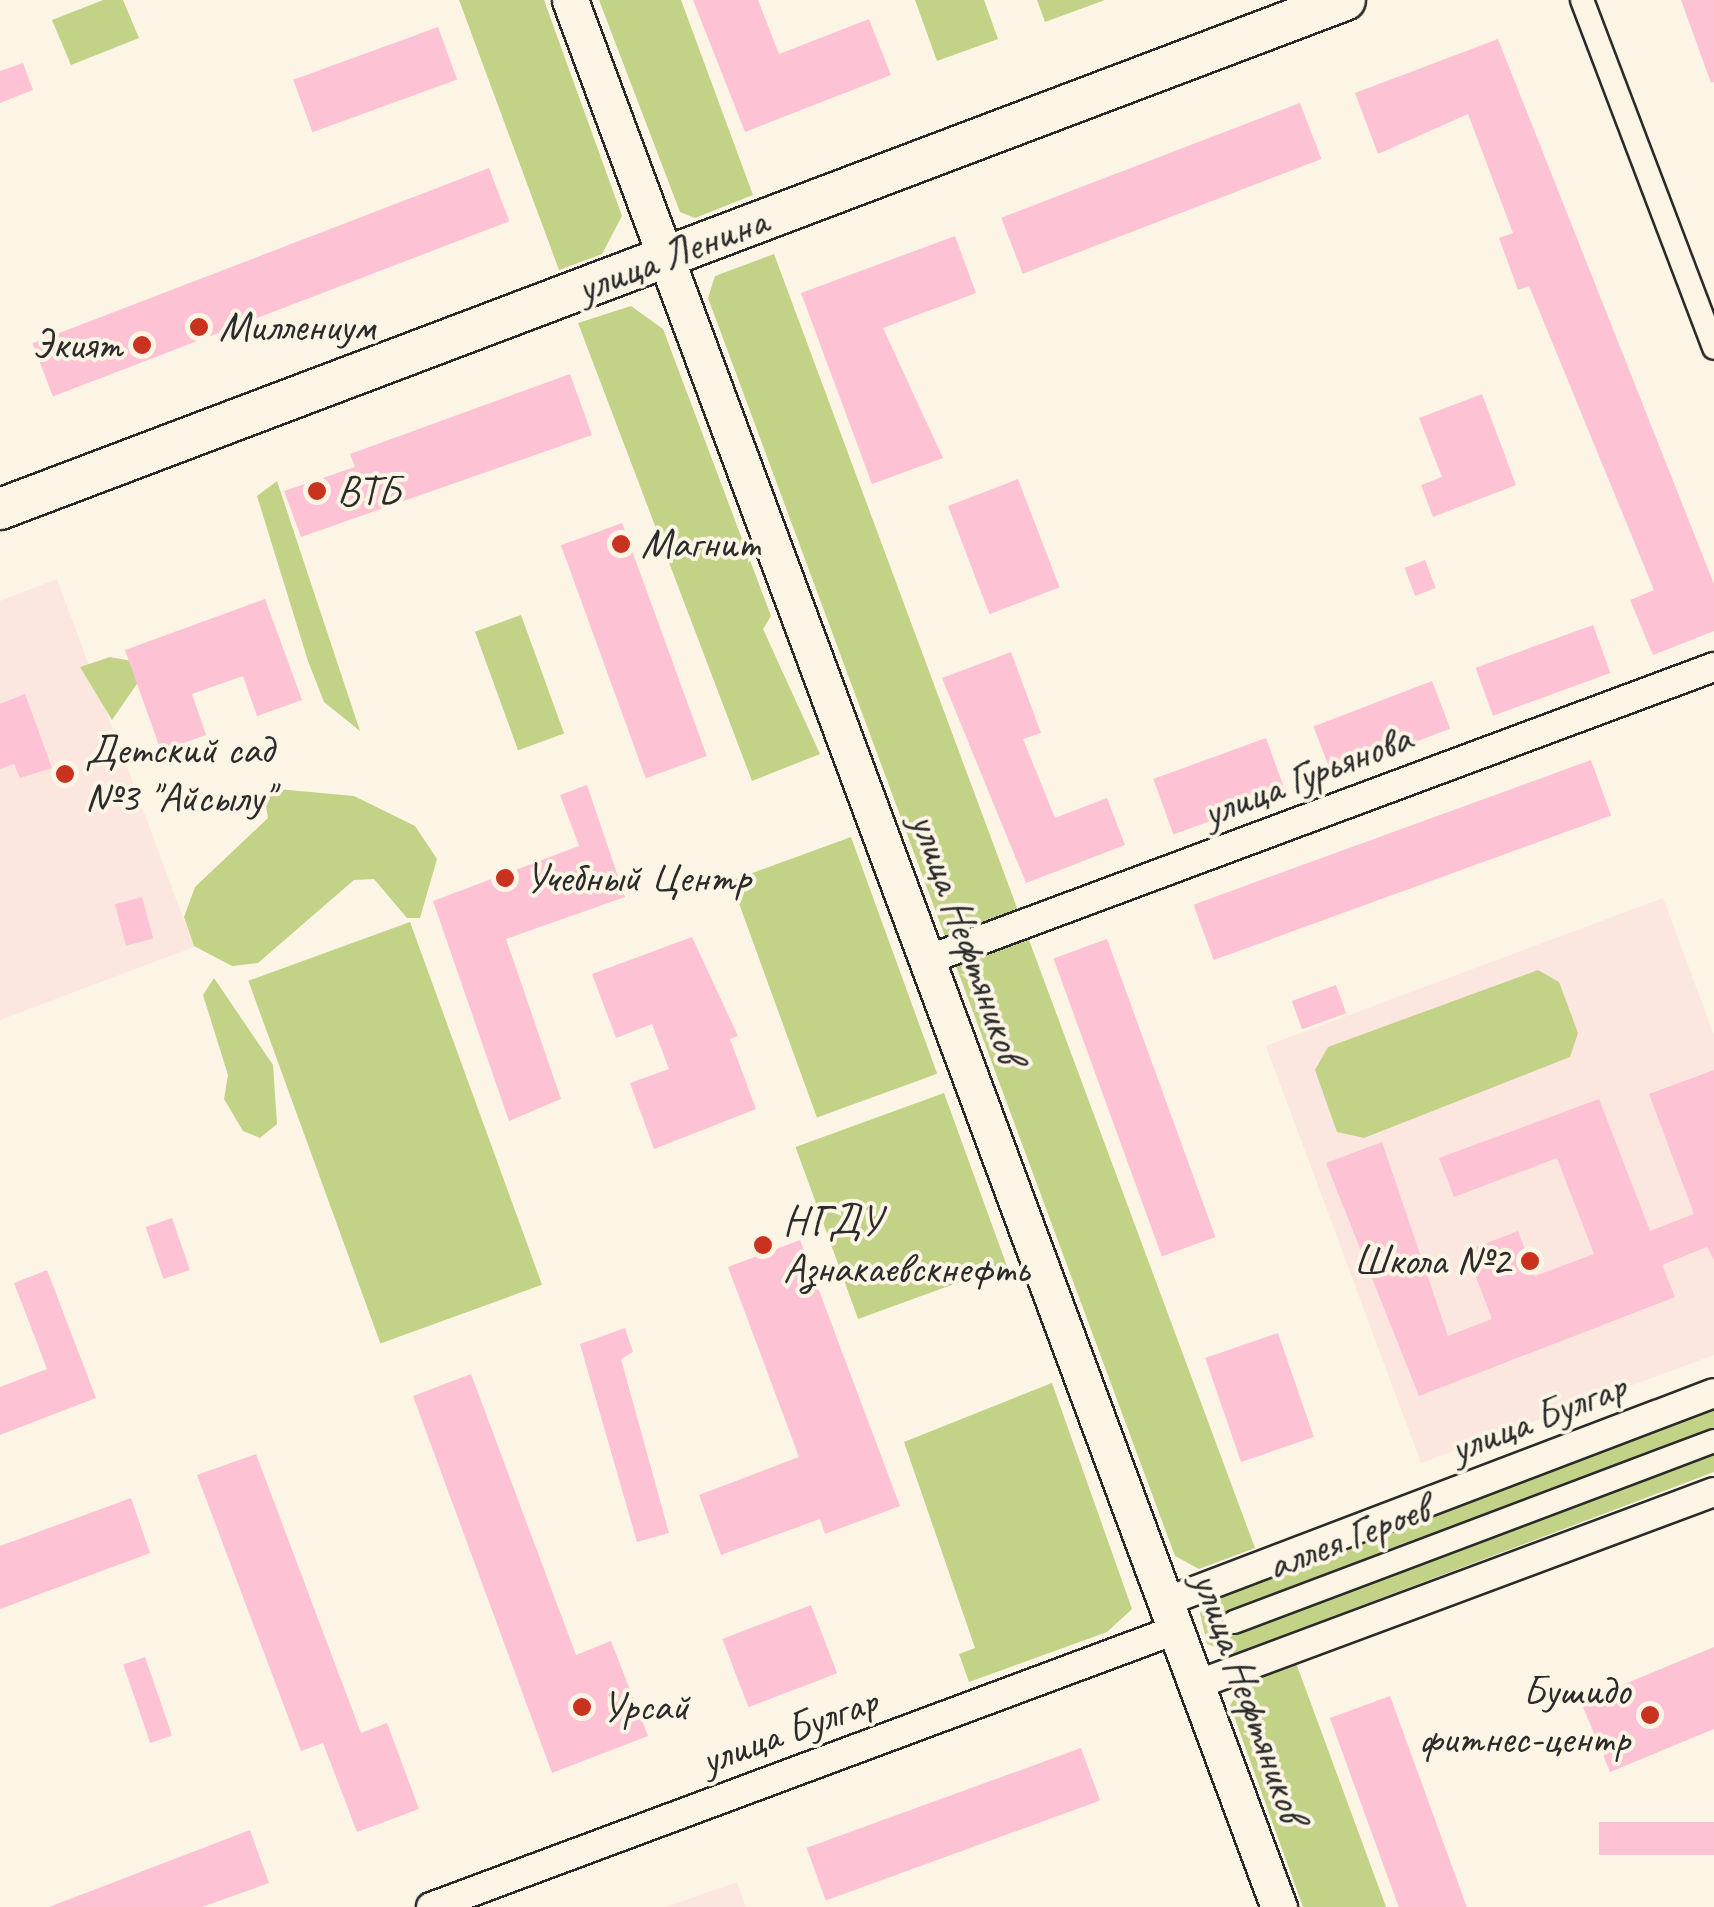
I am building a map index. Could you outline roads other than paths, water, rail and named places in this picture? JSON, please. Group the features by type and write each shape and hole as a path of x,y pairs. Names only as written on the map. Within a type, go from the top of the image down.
{"main road":[{"name":"улица Ленина","path":"0,509 1345,0"}],"street":[{"name":"улица Нефтяников","path":"570,0 1279,1907"},
{"path":"1582,0 1714,348"},
{"name":"улица Гурьянова","path":"927,960 1714,667"},
{"name":"улица Булгар","path":"431,1907 1170,1616 1714,1393"},
{"name":"аллея Героев","path":"1234,1622 1714,1441"},
{"path":"1196,1684 1714,1492"}],"place":[{"name":"Миллениум","path":"199,327"},
{"name":"Экият","path":"142,345"},
{"name":"ВТБ","path":"317,491"},
{"name":"Магнит","path":"621,544"},
{"name":"Детский сад №3 \"Айсылу\"","path":"65,774"},
{"name":"Учебный Центр","path":"505,878"},
{"name":"НГДУ Азнакаевскнефть","path":"763,1245"},
{"name":"Школа №2","path":"1530,1261"},
{"name":"Урсай","path":"582,1707"},
{"name":"Бушидо фитнес-центр","path":"1650,1715"}]}
